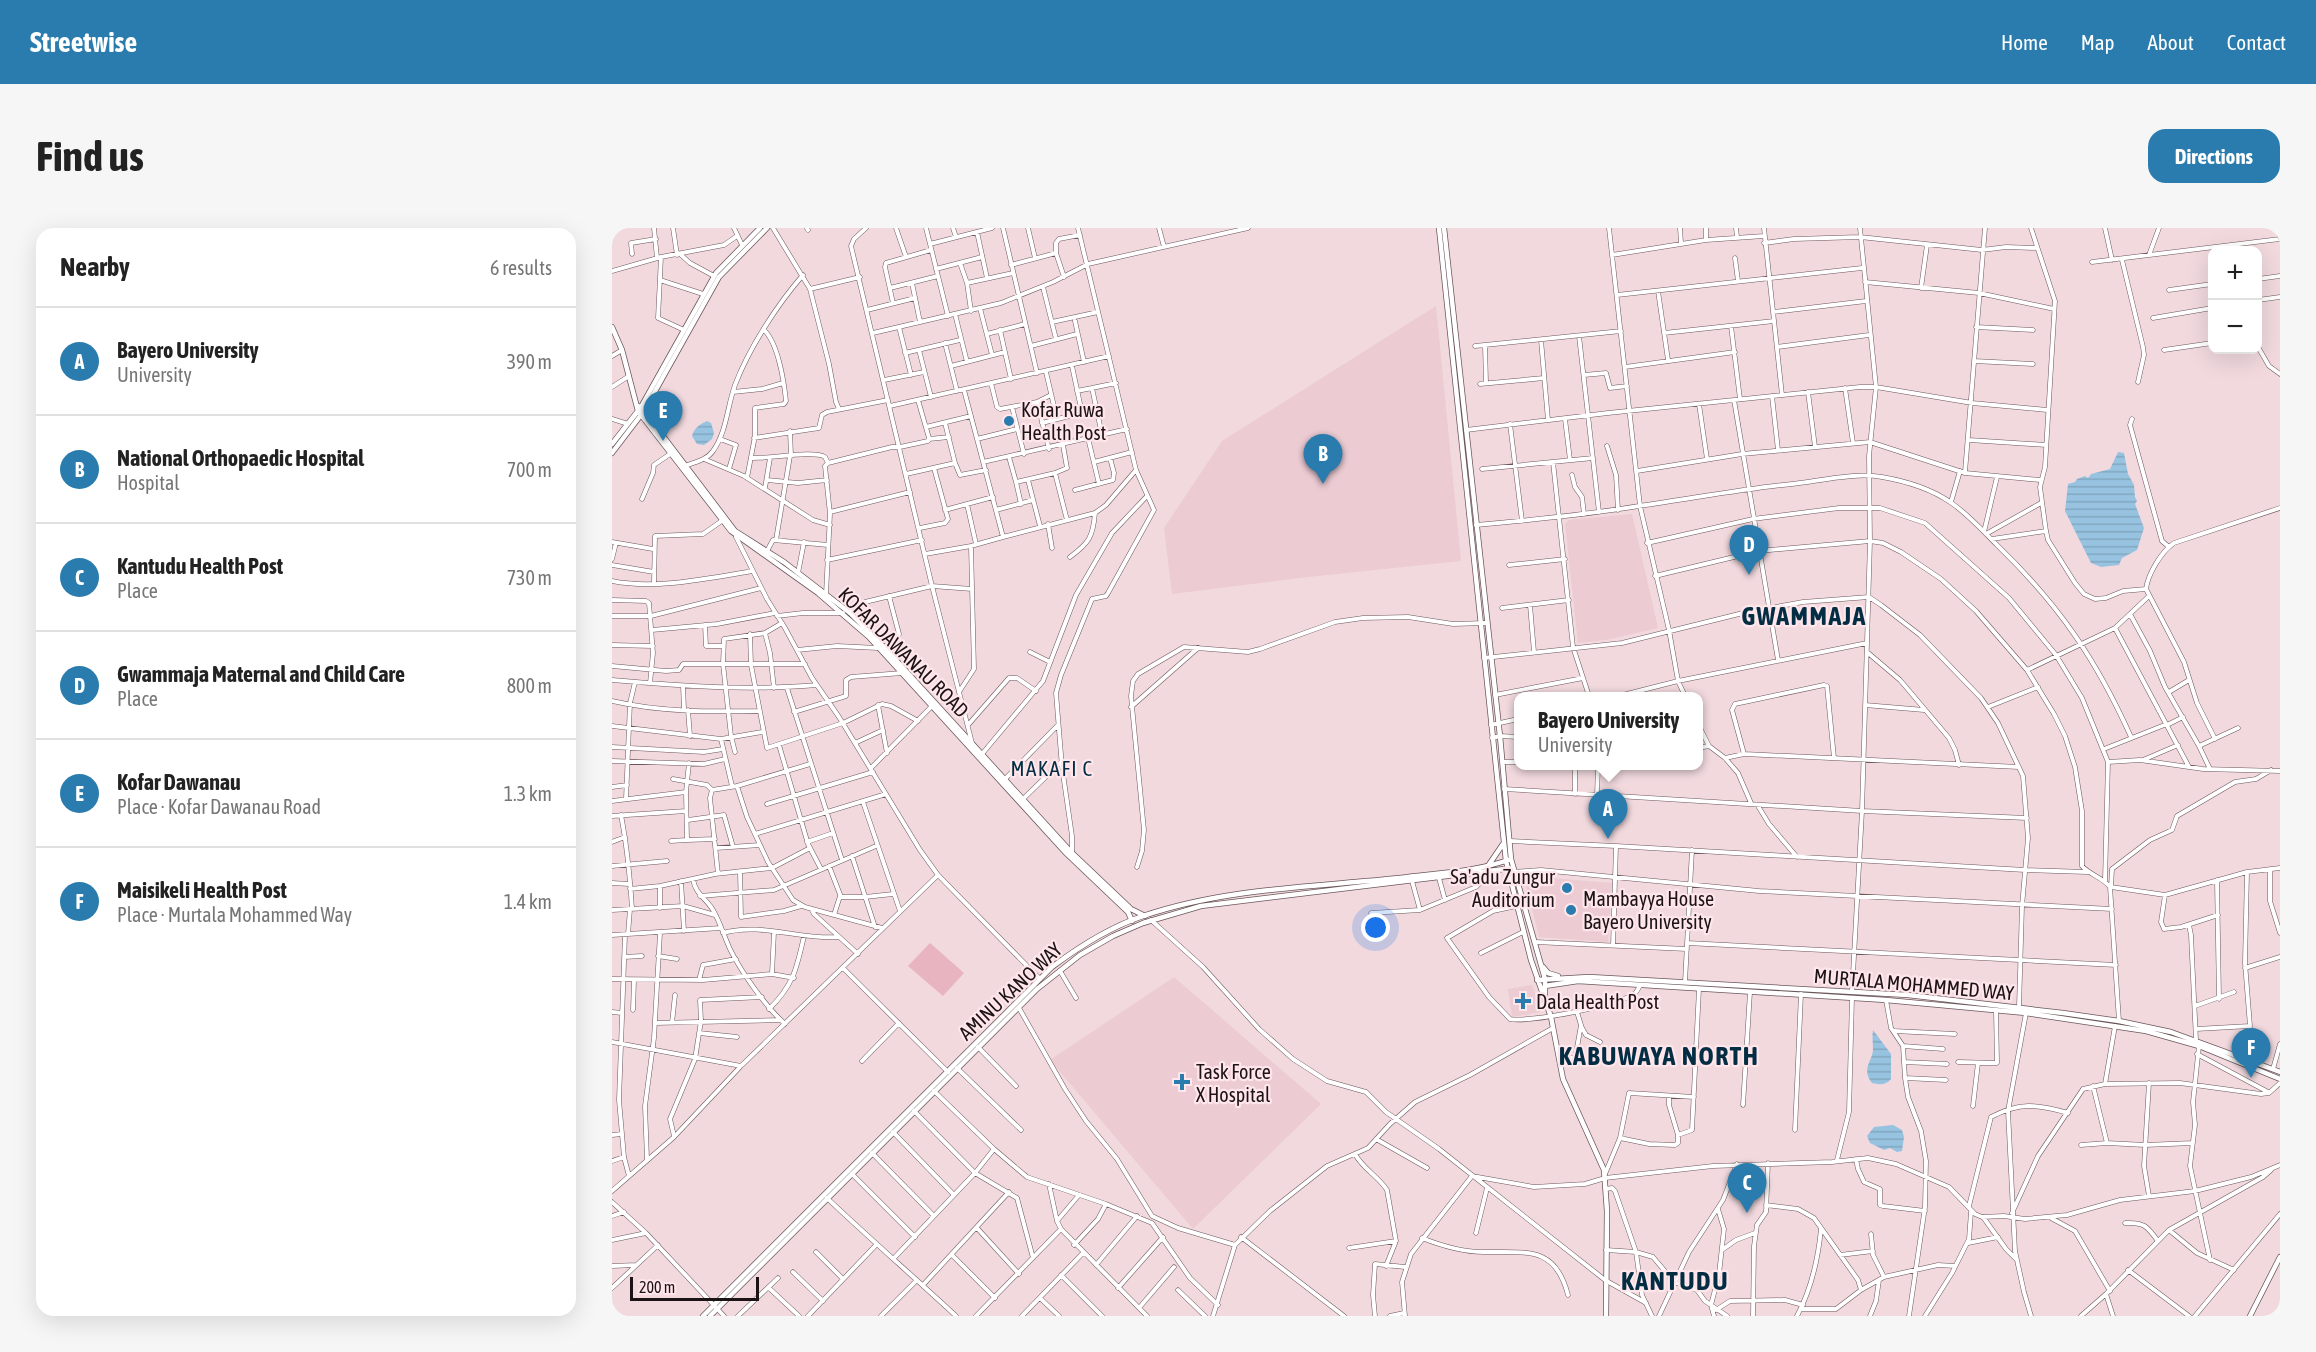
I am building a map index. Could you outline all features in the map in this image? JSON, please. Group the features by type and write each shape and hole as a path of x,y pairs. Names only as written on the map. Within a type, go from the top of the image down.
{"main road":[{"path":"612,453 719,278 767,228"},
{"path":"1438,228 1459,431 1503,762 1510,841 1508,860"},
{"path":"1444,228 1466,430 1473,525"},
{"path":"612,444 640,410 714,276 759,229"},
{"path":"612,327 640,410 670,454 719,510 723,520 736,537"},
{"name":"KOFAR DAWANAU ROAD","path":"640,410 738,533 798,573 850,613 1072,853 1131,909 1145,916"},
{"name":"KOFAR DAWANAU ROAD","path":"736,537 790,571 881,647 1065,852 1128,912 1132,921"},
{"path":"1484,623 1484,658 1503,844 1542,966 1547,985 1545,999"},
{"path":"1489,706 1496,705"},
{"path":"1488,866 1503,844"},
{"name":"AMINU KANO WAY","path":"703,1316 716,1307 934,1091 949,1073 957,1068 1037,989 1062,969 1113,936 1151,920 1211,904 1488,866 1508,860"},
{"path":"1512,870 1511,882 1516,906 1539,987 1551,1017 1565,1085 1599,1156 1605,1176 1606,1316"},
{"name":"AMINU KANO WAY","path":"710,1316 716,1307 1040,979 1060,962 1108,931 1145,916 1213,898 1512,870"},
{"path":"1494,872 1511,882"},
{"path":"1060,962 1062,969"},
{"path":"1542,966 1548,973 1561,977"},
{"name":"MURTALA MOHAMMED WAY","path":"1537,980 1589,976 1685,982 1852,995 2117,1023 2154,1028 2196,1040 2280,1072"},
{"name":"MURTALA MOHAMMED WAY","path":"1539,987 1578,981 1750,992 1928,997 2019,1007 2117,1023 2199,1046 2280,1081"},
{"path":"2250,1316 2280,1257"}],"street":[{"path":"654,228 660,280 658,318 684,330"},
{"path":"673,228 678,254 714,276"},
{"path":"734,228 742,245"},
{"path":"773,228 810,289 839,409"},
{"path":"866,228 851,244 932,586 972,743"},
{"path":"896,228 906,256"},
{"path":"926,228 948,316"},
{"path":"953,228 956,237"},
{"path":"930,244 992,228"},
{"path":"1003,228 1037,373"},
{"path":"1028,228 1035,258"},
{"path":"1072,853 1056,699 1061,675 1092,600 1106,596 1154,513 1154,506 1146,496 1136,470 1078,228"},
{"path":"1159,228 1164,248"},
{"path":"873,333 971,311 1019,297 1088,264 1248,228"},
{"path":"1609,228 1640,506 1669,630 1678,681 1683,692"},
{"path":"1680,228 1681,243"},
{"path":"1706,228 1706,240"},
{"path":"1737,228 1737,237"},
{"path":"1764,228 1782,395"},
{"path":"1837,1160 1849,1112 1869,597 1870,442 1876,387 1860,228"},
{"path":"1951,502 1963,472 1970,440 1976,327 1985,228"},
{"path":"2031,228 2053,292 2054,309 2045,467 2040,480 2046,531 2058,556 2084,594 2100,599 2123,591 2146,589"},
{"path":"2105,228 2112,261"},
{"path":"2149,255 2159,228"},
{"path":"2092,262 2280,240 2278,228"},
{"path":"977,232 987,278"},
{"path":"1064,277 1056,253 1057,240 1080,235"},
{"path":"612,271 659,258 724,245 737,236"},
{"path":"1612,255 1681,243 1764,236"},
{"path":"1764,243 1794,239 1860,237 1982,250 2006,247 2036,248"},
{"path":"632,254 632,243 656,239"},
{"path":"1921,288 1927,245"},
{"path":"893,303 886,263 931,250"},
{"path":"1011,265 1056,253"},
{"path":"936,268 982,257"},
{"path":"1735,258 1738,281"},
{"path":"2122,260 2143,347 2144,355 2138,382"},
{"path":"960,263 967,283 971,311"},
{"path":"1617,295 1863,268"},
{"path":"967,283 1013,273"},
{"path":"685,467 710,454 720,439 733,392 764,330 784,297 803,275"},
{"path":"890,288 938,276"},
{"path":"2262,278 2280,276"},
{"path":"810,289 860,277"},
{"path":"660,280 704,294"},
{"path":"1865,282 1979,293 2054,309"},
{"path":"912,283 920,322"},
{"path":"2169,290 2208,285"},
{"path":"1043,286 1056,339"},
{"path":"1658,291 1668,360"},
{"path":"2262,299 2280,297"},
{"path":"867,310 915,298"},
{"path":"1773,312 1866,301"},
{"path":"980,308 992,355"},
{"path":"2153,318 2208,309"},
{"path":"1052,322 1098,312"},
{"path":"955,314 967,362"},
{"path":"1075,321 1084,362"},
{"path":"1664,333 1774,321"},
{"path":"987,334 1025,324"},
{"path":"1731,326 1740,399"},
{"path":"899,327 911,375"},
{"path":"1976,327 2033,330"},
{"path":"747,478 754,438 756,407 785,402 783,383 772,340 764,330"},
{"path":"1000,330 1011,379"},
{"path":"1475,346 1621,331"},
{"path":"1031,346 1077,334"},
{"path":"1777,347 1869,335"},
{"path":"1579,336 1599,512"},
{"path":"905,353 960,340"},
{"path":"1541,340 1548,420"},
{"path":"945,343 957,391"},
{"path":"2164,350 2208,344"},
{"path":"1485,345 1483,383 1544,378"},
{"path":"612,356 621,350"},
{"path":"919,350 931,397"},
{"path":"951,366 1005,352"},
{"path":"1624,367 1735,352"},
{"path":"2262,354 2269,366 2280,374"},
{"path":"890,406 1109,356"},
{"path":"1974,361 2033,364"},
{"path":"1072,366 1082,413"},
{"path":"884,380 924,372"},
{"path":"1046,372 1058,419"},
{"path":"1584,375 1606,373 1610,388 1627,386"},
{"path":"612,387 629,376"},
{"path":"733,392 762,389 783,383"},
{"path":"1077,391 1116,383"},
{"path":"991,384 997,407 1012,407 1037,402 1051,395"},
{"path":"1459,431 1845,388 1876,387 1972,403 2047,410"},
{"path":"1092,388 1102,435"},
{"path":"1845,388 1852,443"},
{"path":"964,390 1003,537"},
{"path":"1808,392 1815,447"},
{"path":"1772,396 1778,450"},
{"path":"754,438 819,428 824,413 888,400"},
{"path":"918,400 929,440"},
{"path":"1734,400 1767,607 1778,660"},
{"path":"1037,402 1048,448"},
{"path":"1700,404 1707,459"},
{"path":"1012,407 1024,454"},
{"path":"1042,423 1097,409"},
{"path":"926,427 971,416"},
{"path":"612,419 628,424"},
{"path":"1565,419 1570,460"},
{"path":"2132,419 2130,425 2162,541 2169,547"},
{"path":"945,423 960,476 986,471"},
{"path":"1510,424 1522,521"},
{"path":"977,438 1017,429"},
{"path":"983,462 1127,429"},
{"path":"776,540 790,456 790,431"},
{"path":"826,594 830,512 825,466 828,463 892,447 949,437"},
{"path":"1088,438 1099,484"},
{"path":"720,439 736,445 729,469"},
{"path":"1970,440 2046,445"},
{"path":"1637,471 1742,454 1870,442 1963,472 2040,480"},
{"path":"1016,482 1055,474 1068,468 1063,445"},
{"path":"1607,446 1616,475 1618,510"},
{"path":"1094,462 1132,452"},
{"path":"642,499 654,465 670,454"},
{"path":"751,458 819,454 825,457 828,463"},
{"path":"1010,457 1021,504"},
{"path":"765,488 770,458"},
{"path":"1075,490 1113,479 1110,458"},
{"path":"1482,469 1593,458"},
{"path":"703,459 747,478 813,520 830,525"},
{"path":"1553,462 1573,647 1588,692"},
{"path":"906,474 955,463"},
{"path":"920,528 945,523 948,519 934,468"},
{"path":"925,554 973,545 1095,513 1106,505 1136,470"},
{"path":"1055,474 1067,520"},
{"path":"1572,475 1575,487 1582,497 1584,514"},
{"path":"1473,525 1618,510 1749,488 1870,476 1891,479 1926,490 1951,502 2024,570 2054,605 2082,644 2115,700 2132,737"},
{"path":"1985,533 1997,477"},
{"path":"767,480 786,482 827,480"},
{"path":"1028,480 1040,526"},
{"path":"830,512 910,492"},
{"path":"982,754 1043,681 1076,595 1090,569 1112,533 1146,496"},
{"path":"945,510 993,497"},
{"path":"996,510 1033,500"},
{"path":"1985,533 2041,503"},
{"path":"958,693 974,669 973,545 967,504"},
{"path":"1647,543 1753,519 1869,507 1908,516 1925,523 1940,534 2009,598 2056,655 2082,698 2108,762 2105,881"},
{"path":"2215,739 2197,703 2184,662 2146,589 2149,574 2169,547 2280,508"},
{"path":"1070,557 1086,545 1093,533 1095,513"},
{"path":"654,583 653,549 656,535 703,534 723,520"},
{"path":"1048,524 1052,548"},
{"path":"1992,539 2046,531"},
{"path":"736,537 761,588 817,685 938,875 1040,979"},
{"path":"766,551 771,540 828,545"},
{"path":"827,560 922,540"},
{"path":"1655,576 1759,551 1870,541 1883,543 1901,552 1941,579 1976,611 2027,670 2038,687 2065,736 2075,767 2082,811 2082,866 2088,872 2105,881 2110,887 2165,895 2247,872 2280,868"},
{"path":"798,573 804,542"},
{"path":"612,559 614,543 653,549"},
{"path":"1509,565 1565,559"},
{"path":"612,565 654,572"},
{"path":"612,581 654,583 753,571"},
{"path":"850,613 857,604 932,586 972,589"},
{"path":"612,616 651,616 761,588"},
{"path":"797,650 837,646 881,647 897,640 898,634 889,596"},
{"path":"2027,670 2115,628 2149,596"},
{"path":"1484,658 1622,643 1767,607 1838,598 1869,597 1920,635 1958,671 1988,706 2023,776 2028,838 2022,906 2019,1007"},
{"path":"612,600 646,601 651,616 653,646 650,683"},
{"path":"1502,608 1569,600"},
{"path":"1530,605 1534,652"},
{"path":"652,630 705,625 776,614 843,613"},
{"path":"2130,614 2210,769"},
{"path":"1137,867 1142,851 1144,830 1131,707 1133,681 1138,674 1184,647 1231,652 1260,649 1343,620 1408,617 1453,624 1484,623"},
{"path":"735,752 731,736 723,664 725,638 765,633 782,623"},
{"path":"705,625 706,646 723,646"},
{"path":"2115,628 2190,768"},
{"path":"765,633 774,688"},
{"path":"750,634 751,664 766,748 843,723 878,705 886,704 918,721"},
{"path":"1635,692 1678,681 1867,643"},
{"path":"612,645 653,646"},
{"path":"1131,707 1198,648"},
{"path":"1867,651 1900,680 1953,744 1959,765"},
{"path":"1030,652 1050,662"},
{"path":"612,666 677,671 683,664 805,664"},
{"path":"794,712 846,696 848,678 902,673"},
{"path":"968,726 1009,678 1017,678 1036,691"},
{"path":"1495,695 1583,678"},
{"path":"612,680 726,688 787,688 817,685"},
{"path":"2169,692 2189,680"},
{"path":"626,799 628,728 634,682"},
{"path":"1744,754 1732,710 1735,704 1824,685 1827,686 1834,758"},
{"path":"683,686 690,736"},
{"path":"1988,706 2038,687"},
{"path":"787,688 842,860"},
{"path":"612,701 630,706 686,710 758,711"},
{"path":"878,705 887,753"},
{"path":"1865,705 1924,710"},
{"path":"767,804 872,770 932,706"},
{"path":"2104,749 2183,717"},
{"path":"1491,725 1514,720"},
{"path":"1004,780 1058,725"},
{"path":"612,726 721,739 762,732"},
{"path":"2199,746 2238,728"},
{"path":"855,743 883,730"},
{"path":"1703,734 1709,746 1725,758 1738,773 1751,803"},
{"path":"1492,738 1514,737"},
{"path":"721,739 725,759 755,834 772,868 793,900 802,906 883,929"},
{"path":"779,745 807,842 822,869"},
{"path":"2140,760 2178,745"},
{"path":"1703,747 1709,746"},
{"path":"612,747 705,752 723,749"},
{"path":"1725,758 1744,754 2019,767"},
{"path":"612,760 707,763 725,759"},
{"path":"2108,762 2140,760 2190,768 2280,771"},
{"path":"1022,800 1061,762"},
{"path":"1503,762 1514,762"},
{"path":"687,840 686,792 689,763"},
{"path":"712,790 735,786 810,764"},
{"path":"1573,770 1575,794"},
{"path":"1597,795 1598,770"},
{"path":"2105,1084 2117,1023 2116,965 2110,887 2112,871 2116,865 2150,840 2172,830 2179,814 2235,783 2256,779 2271,770"},
{"path":"673,779 707,785 712,790"},
{"path":"612,787 627,785"},
{"path":"1497,789 1862,811 2027,818"},
{"path":"712,790 710,794 718,874"},
{"path":"612,801 686,792"},
{"path":"755,834 886,794"},
{"path":"862,802 900,911"},
{"path":"1758,805 1769,824 1797,857"},
{"path":"612,816 686,811"},
{"path":"621,815 629,866 631,909 624,957 619,1100 624,1157 629,1177"},
{"path":"688,820 724,815 733,847"},
{"path":"807,842 833,833"},
{"path":"612,842 625,837"},
{"path":"671,841 715,839"},
{"path":"1510,841 2088,872"},
{"path":"716,848 760,845"},
{"path":"700,896 766,892 783,887 876,846"},
{"path":"1613,946 1616,846"},
{"path":"612,883 629,886 660,886 718,874 772,868 810,848"},
{"path":"1685,982 1692,850"},
{"path":"852,856 875,927"},
{"path":"612,866 667,861"},
{"path":"829,866 840,896 834,915"},
{"path":"2270,869 2270,901 2280,933"},
{"path":"1512,870 1615,876 1857,898 2112,909"},
{"path":"740,871 740,916 784,911 802,906"},
{"path":"2245,1059 2250,1026 2245,968 2247,872"},
{"path":"1371,914 1420,910 1479,885 1482,881 1480,873"},
{"path":"612,1191 646,1159 674,1137 741,1066 938,875"},
{"path":"1439,878 1445,900"},
{"path":"693,879 695,889 710,906 747,977 769,1010 785,1024"},
{"path":"2217,880 2219,999"},
{"path":"681,881 684,931"},
{"path":"1412,881 1420,910"},
{"path":"660,886 660,908"},
{"path":"840,896 848,898 893,894"},
{"path":"2165,895 2162,928 2189,925 2218,915"},
{"path":"612,910 683,906 715,915"},
{"path":"1516,906 1493,911 1447,938 1489,997 1510,1019 1527,1020 1577,1012 1634,994 1640,985"},
{"path":"812,909 814,914 858,954"},
{"path":"1151,920 1203,967 1258,1029 1286,1053 1327,1081 1366,1092 1386,1112 1605,1280 1646,1303"},
{"path":"2189,925 2196,1040"},
{"path":"612,935 741,929 838,937"},
{"path":"772,974 774,932"},
{"path":"1481,953 1523,932"},
{"path":"646,1159 645,1106 655,1023 660,933"},
{"path":"769,1010 794,978 804,936"},
{"path":"1535,942 1687,949"},
{"path":"1687,943 2116,965"},
{"path":"624,957 642,956"},
{"path":"658,956 677,959"},
{"path":"2245,968 2280,957"},
{"path":"699,980 704,965 736,959"},
{"path":"843,968 949,1073"},
{"path":"1062,969 1076,998"},
{"path":"612,979 699,980 772,974 794,978"},
{"path":"633,1010 634,980"},
{"path":"1678,1135 1692,1130 1699,989"},
{"path":"1743,1106 1750,992"},
{"path":"2195,1006 2234,992"},
{"path":"1795,1130 1801,994"},
{"path":"672,1023 675,995"},
{"path":"674,1137 670,1119 695,1059 701,1021 699,1005 702,999 762,997"},
{"path":"1886,1000 1893,1031 1903,1046 1908,1097 1921,1131 1926,1161 1924,1211 1909,1316"},
{"path":"1019,1008 1065,1089 1086,1121 1118,1159 1152,1216 1178,1228 1235,1245"},
{"path":"1958,1062 1997,1062 1996,1010"},
{"path":"612,1012 622,1013"},
{"path":"1577,1012 1586,1035 1600,1042"},
{"path":"2026,1013 2008,1108 2012,1215 2017,1260 2031,1316"},
{"path":"655,1023 781,1020"},
{"path":"862,1061 899,1023"},
{"path":"1558,1053 1575,1059 1581,1025"},
{"path":"2196,1029 2250,1026"},
{"path":"1213,1316 1235,1245 1241,1237 1327,1166 1368,1148 1415,1102 1470,1075 1554,1028"},
{"path":"1893,1031 1955,1034"},
{"path":"699,1033 737,1037"},
{"path":"612,1042 741,1066"},
{"path":"2273,1069 2280,1044"},
{"path":"1903,1046 1943,1049"},
{"path":"2199,1046 2194,1085 2195,1125 2190,1166 2210,1260"},
{"path":"978,1047 1016,1086"},
{"path":"2197,1054 2269,1093"},
{"path":"1904,1062 1947,1064"},
{"path":"1972,1106 1978,1063"},
{"path":"957,1068 1021,1130"},
{"path":"1905,1078 1946,1080"},
{"path":"2012,1215 2038,1156 2081,1091 2105,1084 2149,1083 2269,1093 2280,1081"},
{"path":"2149,1083 2144,1166 2149,1196"},
{"path":"2093,1086 2107,1143"},
{"path":"934,1091 994,1149 1027,1177 1106,1204 1152,1223 1190,1278 1218,1305"},
{"path":"1605,1176 1620,1138 1629,1093 1694,1097"},
{"path":"1620,1138 1649,1144 1677,1144 1678,1135 1669,1105 1669,1096"},
{"path":"612,1103 619,1100"},
{"path":"1925,1316 1968,1243 1971,1233 1970,1209 1990,1117 2008,1108 2040,1106 2068,1113"},
{"path":"914,1111 975,1173 1017,1198 1033,1258"},
{"path":"893,1132 954,1195"},
{"path":"612,1136 622,1134"},
{"path":"1376,1139 1426,1168"},
{"path":"2081,1145 2193,1143"},
{"path":"894,1258 975,1173 994,1149"},
{"path":"872,1153 934,1216"},
{"path":"1355,1154 1363,1167 1383,1183 1387,1190 1396,1241 1386,1266"},
{"path":"612,1161 624,1157"},
{"path":"1856,1159 1864,1182 1881,1189 1880,1204 1924,1211"},
{"path":"1472,1176 1534,1187 1586,1184 1605,1176 1737,1164 1881,1159 1949,1187 1970,1209 1982,1216 2017,1260"},
{"path":"1753,1316 1755,1233 1757,1225 1766,1212 1768,1163"},
{"path":"1659,1316 1689,1252 1718,1207 1737,1164"},
{"path":"1982,1216 2012,1215 2050,1218 2120,1200 2195,1191 2271,1170 2280,1165"},
{"path":"2081,1316 2108,1293 2169,1230 2271,1170"},
{"path":"851,1174 915,1237"},
{"path":"1390,1316 1404,1314 1402,1292 1405,1267 1411,1254 1472,1176"},
{"path":"1049,1184 1061,1230 1147,1316"},
{"path":"1476,1233 1486,1188"},
{"path":"1606,1189 1612,1188 1615,1191 1635,1252 1642,1295 1652,1316"},
{"path":"923,1285 1009,1192"},
{"path":"1057,1221 1079,1195"},
{"path":"827,1198 956,1316"},
{"path":"612,1202 658,1245 724,1316"},
{"path":"1074,1245 1098,1219 1106,1204"},
{"path":"1766,1205 1784,1206 1806,1212 1821,1228 1858,1280 1861,1290"},
{"path":"1714,1316 1711,1305 1724,1229 1718,1207"},
{"path":"612,1216 624,1212"},
{"path":"2195,1316 2280,1214"},
{"path":"1096,1265 1137,1216"},
{"path":"2050,1218 2075,1231 2108,1293 2113,1316"},
{"path":"2125,1223 2140,1222 2150,1229 2158,1240"},
{"path":"977,1228 1019,1274"},
{"path":"1797,1316 1818,1261 1821,1228"},
{"path":"976,1316 1061,1230"},
{"path":"2169,1230 2197,1253 2234,1270"},
{"path":"612,1240 646,1233"},
{"path":"1722,1250 1736,1240 1755,1233"},
{"path":"1870,1316 1882,1278 1873,1251 1871,1234"},
{"path":"1118,1288 1163,1237"},
{"path":"1241,1237 1344,1316"},
{"path":"1422,1238 1447,1246 1488,1253 1509,1251 1541,1255 1557,1269 1564,1279 1568,1295"},
{"path":"1968,1243 1998,1238"},
{"path":"1349,1248 1396,1241"},
{"path":"612,1288 658,1245"},
{"path":"808,1316 876,1245"},
{"path":"1606,1250 1635,1252 1657,1260 1674,1282 1697,1290 1716,1310 1727,1316"},
{"path":"1840,1255 1873,1251"},
{"path":"816,1252 843,1279"},
{"path":"1022,1316 1083,1253"},
{"path":"952,1255 994,1298"},
{"path":"1375,1316 1373,1295 1375,1266 1378,1264 1405,1267"},
{"path":"612,1266 637,1265"},
{"path":"1716,1310 1730,1301 1754,1300 1785,1300 1802,1307 1836,1309 1882,1278 1938,1265 1955,1266"},
{"path":"1139,1308 1174,1267"},
{"path":"2128,1270 2189,1316"},
{"path":"793,1272 823,1301"},
{"path":"1061,1275 1102,1316"},
{"path":"738,1316 778,1278"},
{"path":"881,1316 917,1280"},
{"path":"768,1288 799,1316"},
{"path":"1178,1290 1205,1316"},
{"path":"1040,1298 1059,1316"}],"shaded area":[{"path":"1436,306 1461,561 1172,594 1164,528 1222,441"},
{"path":"1632,514 1658,628 1606,640 1578,643 1565,524 1569,520"},
{"name":"Mambayya House Bayero University","path":"1524,876 1612,883 1608,942 1539,937"},
{"path":"930,943 964,973 943,996 908,966"},
{"name":"Task Force X Hospital","path":"1174,977 1321,1104 1193,1229 1050,1060"},
{"name":"Dala Health Post","path":"1532,985 1541,1012 1512,1017 1508,989"}],"water":[{"path":"707,421 711,423 714,433 712,439 704,445 697,444 692,436 693,433"},
{"path":"2118,452 2124,453 2128,474 2134,485 2137,501 2135,504 2144,528 2137,550 2122,558 2119,565 2101,567 2091,563 2065,511 2068,484 2085,476 2088,478 2091,474 2110,469"},
{"path":"1873,1030 1891,1054 1891,1079 1883,1084 1872,1083 1867,1074 1873,1050"},
{"path":"1893,1125 1902,1130 1904,1137 1902,1151 1897,1152 1890,1148 1884,1150 1870,1143 1867,1136 1874,1127"}],"place":[{"name":"Kofar Ruwa Health Post","path":"1009,421"},
{"name":"Kofar Dawanau","path":"663,441"},
{"name":"National Orthopaedic Hospital","path":"1323,484"},
{"name":"Gwammaja Maternal and Child Care","path":"1749,575"},
{"name":"Bayero University","path":"1608,839"},
{"name":"Sa'adu Zungur Auditorium","path":"1567,888"},
{"name":"Mambayya House Bayero University","path":"1571,910"},
{"name":"Dala Health Post","path":"1523,1001"},
{"name":"Maisikeli Health Post","path":"2251,1078"},
{"name":"Task Force X Hospital","path":"1182,1082"},
{"name":"Kantudu Health Post","path":"1747,1213"}],"district":[{"name":"GWAMMAJA","path":"1804,616"},
{"name":"MAKAFI C","path":"1052,768"},
{"name":"KABUWAYA NORTH","path":"1659,1056"},
{"name":"KANTUDU","path":"1675,1281"}]}
